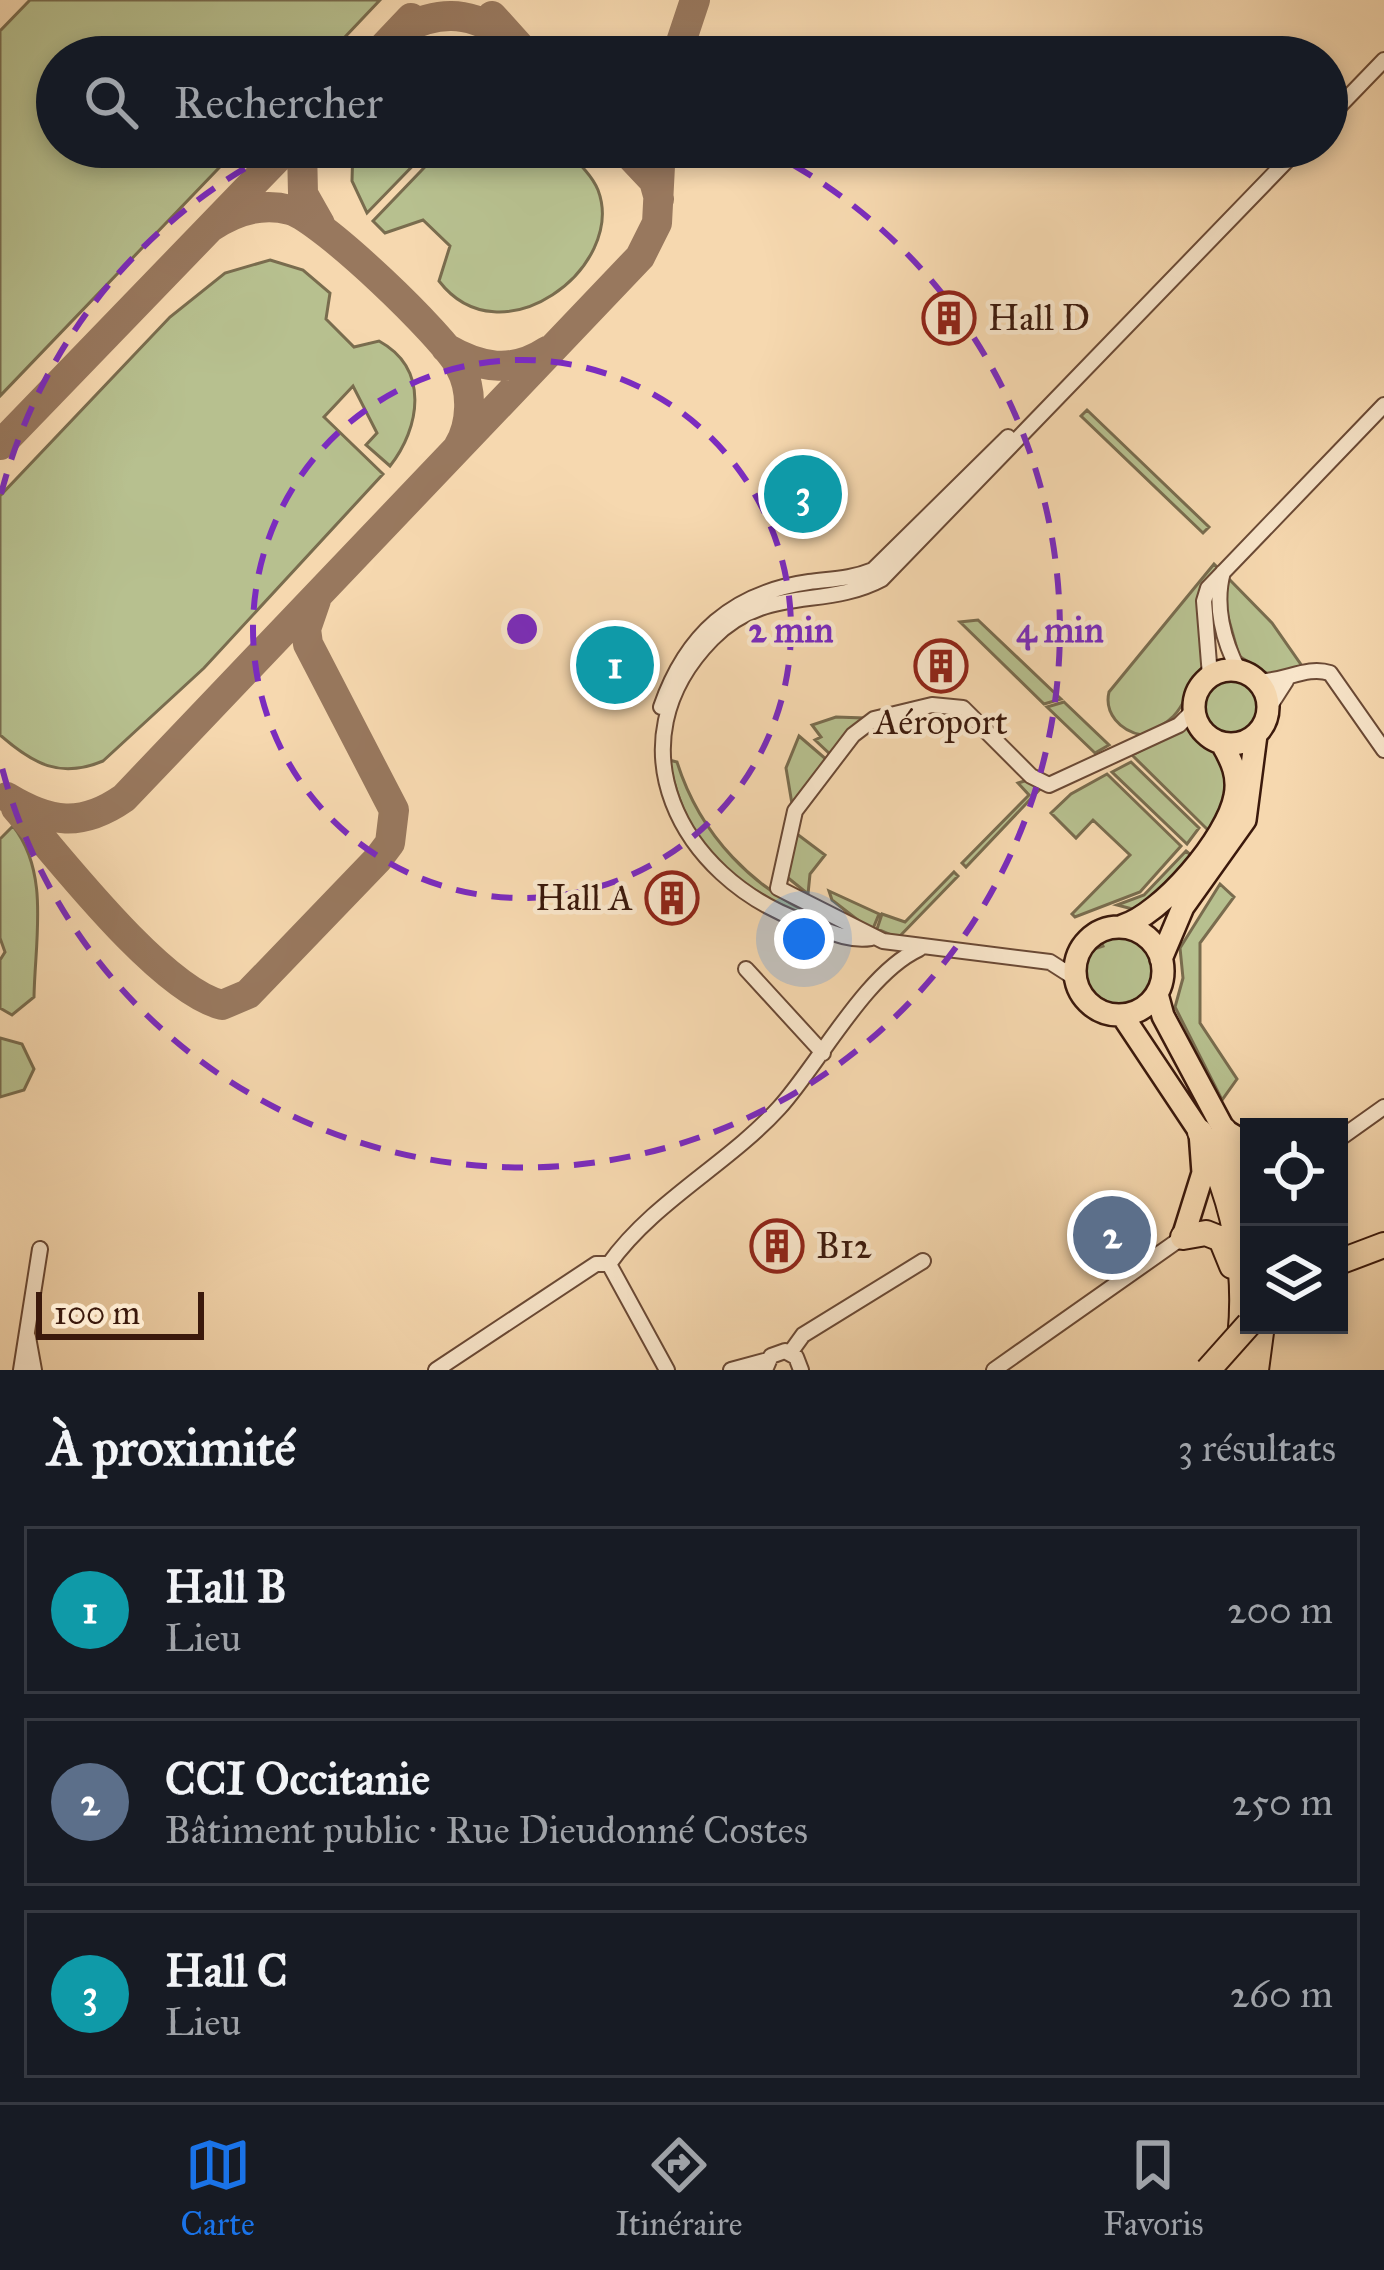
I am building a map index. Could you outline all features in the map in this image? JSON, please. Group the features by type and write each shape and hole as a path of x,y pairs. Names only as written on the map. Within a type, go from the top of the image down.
{"highway":[{"path":"1212,1131 1240,1183"},
{"path":"1212,1131 1240,1252"},
{"path":"1183,1237 1206,1233 1221,1238 1240,1288"},
{"path":"1348,1259 1384,1245"},
{"path":"1208,1370 1241,1334"},
{"path":"1235,1370 1247,1334"},
{"path":"1252,1334 1256,1370"}],"main road":[{"path":"1157,994 1138,1011 1122,1015 1090,1004 1075,977 1083,944 1100,931 1155,911 1226,823 1236,778 1222,743 1200,728 1194,710 1197,691 1210,676 1248,676 1268,710 1256,735 1246,820 1183,908 1161,958 1157,994 1163,1016 1212,1131 1183,1237"},
{"path":"1222,743 1240,743 1256,735"},
{"path":"1122,926 1142,933 1161,958"},
{"path":"1122,1015 1212,1131 1240,1142"}],"street":[{"path":"1348,97 1384,60"},
{"path":"871,938 853,940 769,909 726,883 683,830 667,787 668,709 712,640 738,618 774,601 853,592 882,579 1280,168"},
{"path":"1210,676 1204,601 1223,572 1384,405"},
{"path":"1223,572 1218,600 1248,676 1286,681"},
{"path":"1268,710 1286,681 1308,670 1330,673 1384,750"},
{"path":"1075,977 1050,962 919,949 871,938 778,888 795,811 863,725 932,705 963,708 1031,776 1056,785 1179,725 1194,710"},
{"path":"436,1370 596,1264 609,1264 635,1234 755,1133 880,981 919,949"},
{"path":"746,970 823,1053"},
{"path":"1348,1133 1384,1107"},
{"path":"994,1370 1183,1237"},
{"path":"34,1370 28,1337 40,1249"},
{"path":"731,1370 767,1365 790,1353 802,1334 923,1261"},
{"path":"609,1264 615,1283 667,1370"},
{"path":"21,1370 21,1348 28,1337"},
{"path":"790,1353 801,1370"}],"green space":[{"path":"30,0 380,0 346,36 36,36 36,168 219,168 0,396 0,31"},
{"path":"352,168 411,168 367,213 352,181"},
{"path":"424,168 583,168 598,190 602,219 594,248 577,274 553,295 524,308 494,312 465,304 439,281 450,246 423,220 385,233 373,221"},
{"path":"270,260 303,270 330,293 326,319 354,347 379,341 395,353 413,383 415,400 408,434 390,466 366,445 377,433 353,386 324,417 383,474 204,668 103,761 73,769 36,761 0,735 0,496 170,317 225,273"},
{"path":"1087,410 1209,527 1203,533 1081,416"},
{"path":"1214,564 1219,569 1199,601 1204,666 1167,722 1142,735 1127,730 1111,714 1109,692"},
{"path":"1228,578 1272,623 1302,666 1271,676 1239,656 1223,599"},
{"path":"978,620 1061,699 1044,704 960,622"},
{"path":"1231,679 1250,688 1259,707 1250,726 1231,735 1212,726 1203,707 1212,688"},
{"path":"1064,702 1109,745 1095,753 1047,707"},
{"path":"836,717 863,718 831,755 815,740 821,737 812,725"},
{"path":"1188,727 1215,751 1231,783 1210,832 1132,755"},
{"path":"799,736 827,760 792,804 786,768"},
{"path":"669,760 677,762 700,813 732,857 774,893 824,920 822,926 766,897 721,864 689,821"},
{"path":"1131,762 1199,828 1187,844 1112,772"},
{"path":"1107,774 1181,846 1140,892 1075,917 1072,914 1130,855 1093,820 1076,838 1051,813 1071,794"},
{"path":"1028,780 1041,788 966,867 962,863 1029,795 1018,783"},
{"path":"13,826 32,864 38,907 34,997 12,1015 0,1008 0,960 5,952 0,938 0,839"},
{"path":"793,831 825,855 810,874 808,894 787,877"},
{"path":"1186,851 1192,856 1144,912 1117,905 1144,895"},
{"path":"954,872 958,876 898,938 877,929 882,914 905,922"},
{"path":"1220,884 1234,897 1200,943 1200,1023 1237,1079 1222,1100 1175,1007 1183,978 1180,948"},
{"path":"829,891 879,914 872,931 832,900"},
{"path":"1122,935 1146,948 1154,974 1141,998 1115,1006 1091,993 1083,967 1091,950 1103,946 1101,941"},
{"path":"0,1038 22,1044 34,1069 24,1090 0,1097"}],"taxiway":[{"path":"683,36 695,0"},
{"path":"400,30 451,16 476,20 502,32"},
{"path":"492,16 510,36"},
{"path":"394,36 411,18"},
{"path":"0,445 268,168"},
{"path":"302,168 303,194 320,224"},
{"path":"642,168 654,181 659,199"},
{"path":"7,797 66,819 94,814 124,798 640,257 657,223 660,168"},
{"path":"211,227 249,210 290,210 354,255 431,331 460,367 469,407 458,447"},
{"path":"446,348 496,366 521,363 547,351"},
{"path":"16,808 112,920 170,975 222,1005 248,994 390,843 394,810 308,644 306,629 316,600"}],"place":[{"name":"Hall D","path":"949,318"},
{"name":"Hall C","path":"803,494"},
{"name":"Hall B","path":"615,665"},
{"name":"Aéroport","path":"941,666"},
{"name":"Hall A","path":"672,898"},
{"name":"CCI Occitanie","path":"1112,1235"},
{"name":"B12","path":"777,1246"}]}
